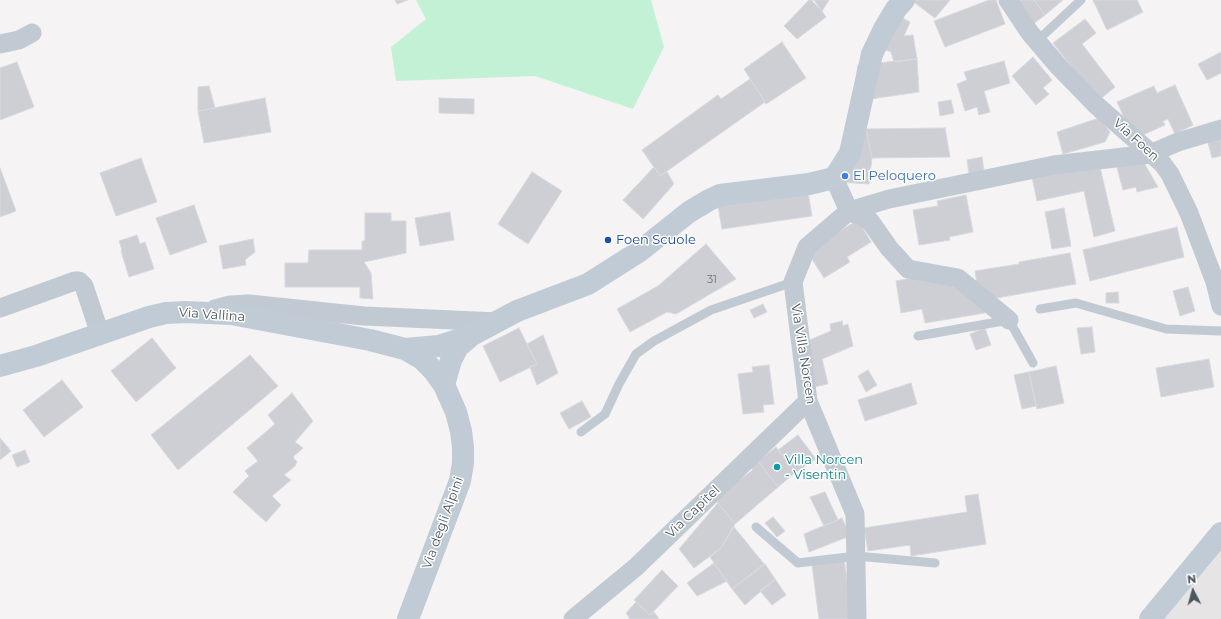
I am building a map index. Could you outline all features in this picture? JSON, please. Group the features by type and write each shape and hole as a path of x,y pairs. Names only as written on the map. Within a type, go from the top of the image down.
{"main road":[{"path":"405,349 439,346 472,335 516,312 588,284 640,251 689,212 720,194 810,184 834,178 850,153 872,54 884,29 896,9 904,0"},
{"name":"Via Vallina","path":"3,367 149,317 186,312 231,314 370,340 405,349"},
{"path":"444,385 451,360 458,347 472,335"},
{"name":"Via degli Alpini","path":"405,349 422,359 434,371 444,385 456,412 463,447 460,481 408,619"},
{"path":"1150,619 1221,533"}],"street":[{"name":"Via Foen","path":"1008,0 1037,41 1059,67 1095,104 1162,163 1170,174 1189,213 1215,282 1221,306"},
{"path":"0,44 20,40 32,33"},
{"path":"849,212 889,199 1054,165 1150,154 1178,142 1221,129"},
{"path":"834,178 849,212 870,221 889,248 908,269 958,278 1010,320"},
{"name":"Via Villa Norcen","path":"849,212 807,247 793,282 808,401 855,514 857,619"},
{"path":"0,308 74,281 79,281 84,286 100,334"},
{"path":"202,312 230,305 249,304 364,316 498,322"},
{"name":"Via Capitel","path":"573,619 636,567 808,401"}],"lane":[{"path":"1037,41 1081,0"},
{"path":"581,432 605,414 619,384 636,354 654,342 711,310 793,282"},
{"path":"1040,309 1076,304 1166,329 1221,331"},
{"path":"918,336 1010,320 1033,363"},
{"path":"756,527 798,562 856,556 935,563"}],"shaded area":[{"path":"1221,546 1221,619 1162,619"}],"green space":[{"path":"416,0 651,0 664,47 633,109 535,76 396,81 391,47 426,19"}],"building":[{"path":"395,0 408,0 397,4"},
{"path":"809,0 814,0 826,17 797,39 784,26"},
{"path":"811,0 829,0 822,11"},
{"path":"911,0 950,0 935,18"},
{"path":"989,0 996,0 1005,24 945,47 934,21"},
{"path":"1014,0 1034,0 1045,15 1029,27"},
{"path":"1034,0 1063,0 1045,15"},
{"path":"1093,0 1137,0 1143,12 1107,30"},
{"path":"892,12 910,22 904,36 913,35 917,59 894,62 891,52 871,44"},
{"path":"1085,19 1096,33 1082,44 1115,87 1098,101 1053,43"},
{"path":"782,42 806,78 766,104 744,69"},
{"path":"1221,52 1221,73 1207,80 1198,64"},
{"path":"1033,57 1052,80 1043,88 1049,94 1036,105 1012,76"},
{"path":"917,59 919,92 870,99 852,105 858,65"},
{"path":"1004,61 1010,83 984,91 990,112 979,115 977,107 965,111 957,84 967,80 964,72"},
{"path":"17,62 34,107 0,120 0,68"},
{"path":"750,79 765,102 660,176 642,150 718,95 721,99"},
{"path":"1175,85 1193,125 1175,134 1168,119 1163,121 1165,125 1134,139 1117,102 1154,86 1157,93"},
{"path":"209,86 215,108 198,111 198,87"},
{"path":"265,98 271,132 204,143 198,111"},
{"path":"439,98 474,99 474,114 439,113"},
{"path":"951,100 954,113 940,116 938,102"},
{"path":"1099,118 1110,132 1105,142 1063,154 1057,132"},
{"path":"945,128 950,157 872,158 866,129"},
{"path":"1221,128 1221,156 1212,158 1207,139"},
{"path":"866,129 872,158 869,184 840,182"},
{"path":"1140,156 1158,187 1137,192 1136,187 1123,190 1115,160"},
{"path":"982,157 984,171 969,174 967,160"},
{"path":"141,158 157,202 116,216 100,173"},
{"path":"1099,163 1115,231 1094,237 1084,191 1037,201 1032,177"},
{"path":"654,167 660,176 667,172 674,184 643,219 623,200"},
{"path":"0,168 16,211 0,217"},
{"path":"532,172 562,191 528,244 498,224"},
{"path":"807,187 812,216 722,229 717,200"},
{"path":"966,195 973,232 949,237 950,240 919,245 913,210 938,206 937,201"},
{"path":"194,205 207,242 170,255 156,218"},
{"path":"1064,208 1071,246 1052,249 1045,212"},
{"path":"450,212 454,240 420,246 415,218"},
{"path":"365,213 391,213 391,221 406,221 406,253 364,262 371,273 373,299 360,298 360,287 285,287 285,263 308,263 309,250 362,250 362,241 365,241"},
{"path":"858,220 871,242 847,257 850,262 824,278 807,251"},
{"path":"1177,227 1184,257 1090,281 1083,250"},
{"path":"137,235 140,244 145,242 154,269 129,277 119,241"},
{"path":"253,239 255,252 245,260 246,265 223,269 219,246"},
{"path":"706,244 736,279 676,314 667,312 630,332 617,309 658,286"},
{"path":"1070,253 1076,284 991,299 978,290 975,271 1019,264 1019,262"},
{"path":"922,276 965,290 983,303 985,313 925,323 922,309 901,313 896,281"},
{"path":"1188,287 1195,311 1180,316 1173,291"},
{"path":"1118,292 1119,303 1106,303 1106,293"},
{"path":"763,304 767,312 754,318 750,310"},
{"path":"842,321 843,326 848,324 853,346 822,359 828,384 809,388 800,344 831,331 830,324"},
{"path":"1092,327 1095,352 1081,354 1077,328"},
{"path":"519,328 537,364 500,382 483,346"},
{"path":"985,328 991,345 976,350 970,334"},
{"path":"543,335 558,373 537,385 530,367 537,364 527,344"},
{"path":"152,338 176,368 136,402 111,371"},
{"path":"250,355 278,386 178,470 151,435"},
{"path":"1209,359 1214,387 1161,397 1156,368"},
{"path":"769,365 774,404 763,405 764,412 743,414 738,374 753,372 752,367"},
{"path":"1056,366 1064,403 1037,409 1029,372"},
{"path":"868,370 877,385 866,392 858,376"},
{"path":"1029,372 1036,406 1022,409 1014,375"},
{"path":"62,380 83,407 44,437 23,410"},
{"path":"911,383 917,404 865,421 858,400"},
{"path":"292,393 313,421 295,442 303,448 293,457 297,462 295,466 284,475 291,480 272,496 281,505 266,522 233,492 249,476 245,471 258,461 247,448 275,424 268,415"},
{"path":"582,401 591,417 569,429 560,413"},
{"path":"798,435 816,459 796,472 778,450"},
{"path":"0,438 11,451 0,460"},
{"name":"Villa Norcen - Visentin","path":"776,447 796,472 778,487 758,461"},
{"path":"25,450 30,462 17,467 12,455"},
{"path":"758,461 778,487 735,524 717,502 739,480 753,470 750,467"},
{"path":"825,492 838,520 824,526 810,497"},
{"path":"978,494 986,544 911,556 910,545 868,551 864,528 967,512 965,496"},
{"path":"718,503 735,524 721,548 694,568 679,549"},
{"path":"773,517 785,531 777,537 765,523"},
{"path":"842,518 850,536 809,552 804,534"},
{"path":"734,527 764,564 732,589 710,557 721,548"},
{"path":"844,559 849,596 848,619 819,619 812,565"},
{"path":"714,563 727,581 697,596 687,583"},
{"path":"765,564 775,579 745,605 732,589"},
{"path":"662,570 678,586 650,615 634,600"},
{"path":"775,579 786,595 772,605 760,591"},
{"path":"636,602 650,615 654,612 659,619 630,619 626,613"}],"place":[{"name":"El Peloquero","path":"845,176"},
{"name":"Foen Scuole","path":"608,240"},
{"name":"Villa Norcen - Visentin","path":"777,467"}]}
